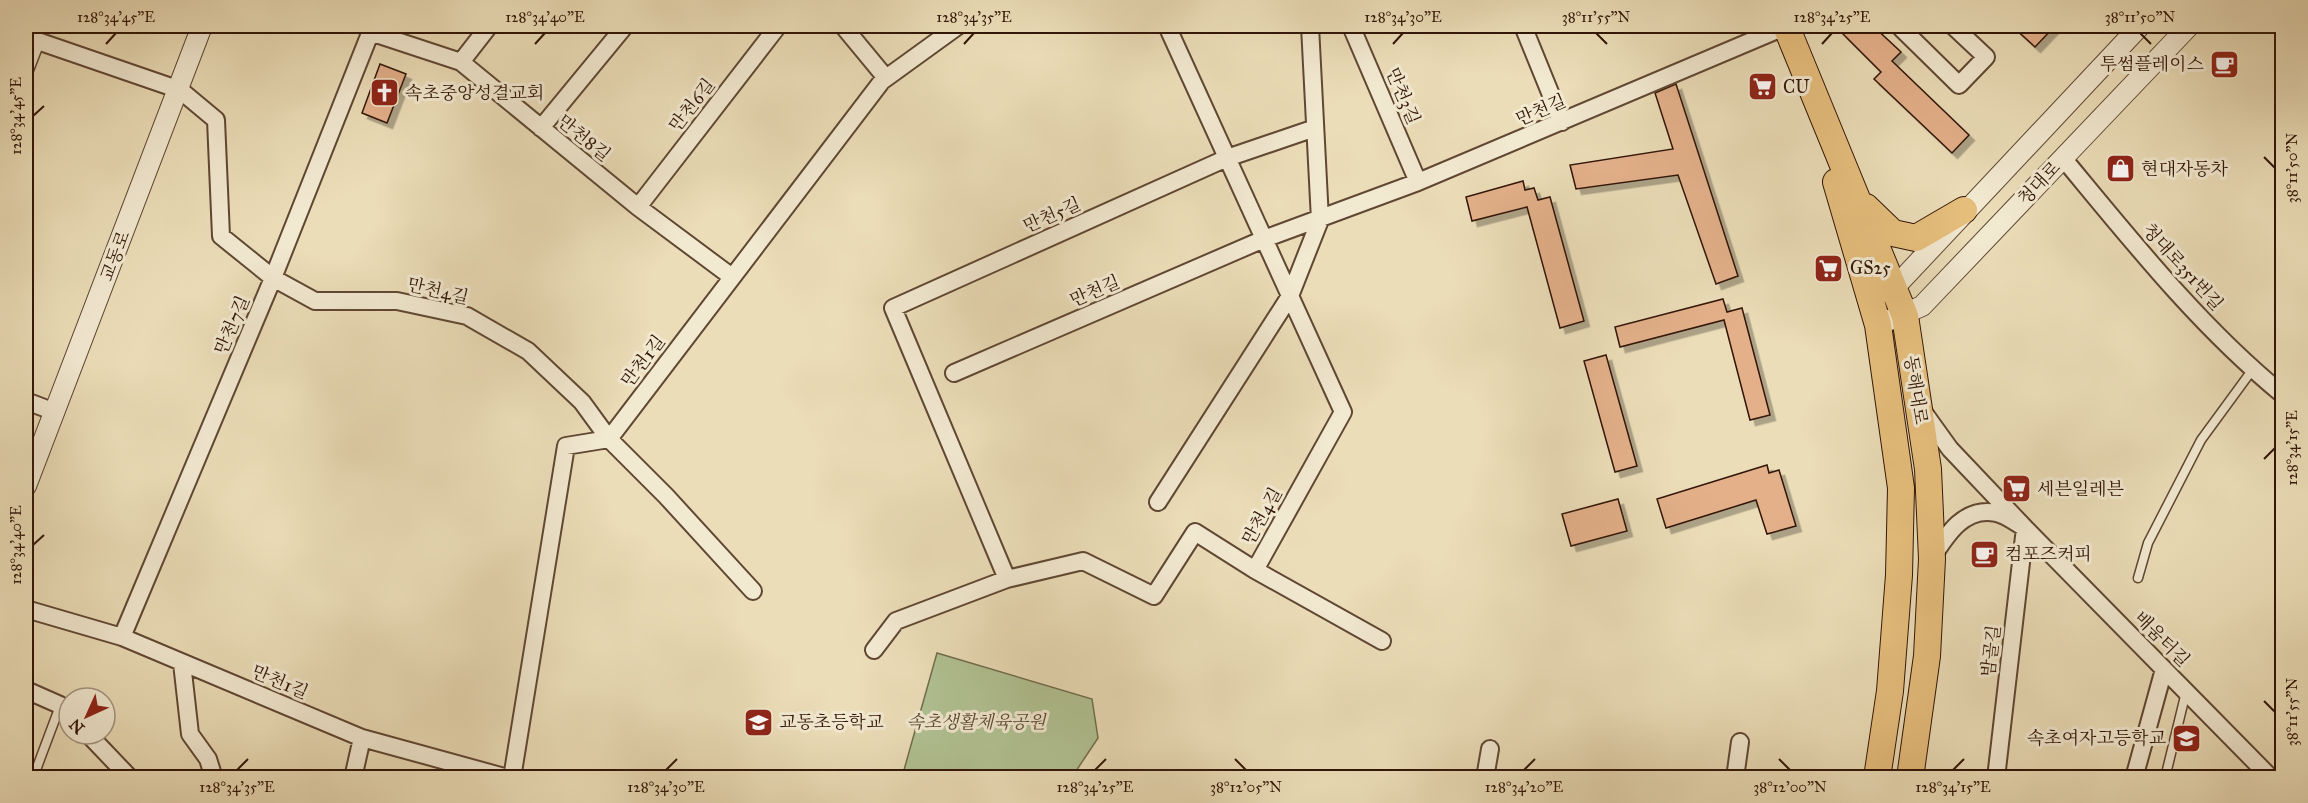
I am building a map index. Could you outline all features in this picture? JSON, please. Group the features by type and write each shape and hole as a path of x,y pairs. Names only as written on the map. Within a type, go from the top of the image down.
{"main road":[{"name":"동해대로","path":"1778,27 1860,201 1905,316 1928,469 1932,559 1927,656 1910,777"},
{"name":"동해대로","path":"1778,27 1835,179 1878,325 1901,488 1899,575 1891,680 1877,777"},
{"path":"1860,201 1893,233 1916,238 1964,210"}],"street":[{"name":"교동로","path":"27,476 55,412 180,90 202,26"},
{"path":"461,62 489,26"},
{"path":"541,128 625,26"},
{"name":"만천6길","path":"638,207 778,26"},
{"path":"843,26 886,78"},
{"name":"만천1길","path":"26,609 122,637 362,738 510,777 566,446 609,439 886,78 958,26"},
{"path":"1167,26 1290,296"},
{"path":"1158,502 1290,296 1320,220 1310,26"},
{"name":"만천3길","path":"1351,26 1418,182"},
{"path":"1523,26 1562,122"},
{"path":"1899,26 1959,85 1986,57 1953,26"},
{"name":"청대로","path":"1870,296 1895,287 1964,210 2140,26"},
{"name":"청대로","path":"1878,325 1905,316 1922,306 2189,26"},
{"name":"만천길","path":"954,373 1264,239 1418,182 1562,122 1778,27"},
{"name":"만천8길","path":"371,29 461,62 638,207 732,277"},
{"name":"만천7길","path":"122,637 273,278 371,29"},
{"path":"33,40 180,90"},
{"name":"만천4길","path":"180,90 216,120 221,236 273,278 315,301 397,301 467,316 528,351 582,402 609,439 666,496 753,591"},
{"name":"만천5길","path":"1006,579 894,308 1227,158 1315,128"},
{"name":"청대로351번길","path":"2063,158 2150,263 2253,369 2283,394"},
{"name":"만천4길","path":"874,650 896,621 1006,579 1083,561 1154,596 1195,532 1254,570 1343,412 1290,296"},
{"path":"26,401 55,412"},
{"name":"배움터길","path":"1920,408 1950,449 2025,528 2271,777"},
{"name":"배움터길","path":"1932,559 1949,532 1961,520 1977,514 1996,512 2025,528"},
{"name":"밤골길","path":"1996,777 2025,528"},
{"path":"1254,570 1382,641"},
{"path":"183,663 190,734 208,759 214,777"},
{"path":"2134,777 2164,669"},
{"path":"26,690 57,706"},
{"path":"353,777 362,738"},
{"path":"1735,777 1740,742"},
{"path":"100,746 130,777"},
{"path":"1485,777 1490,749"}],"lane":[{"path":"26,78 33,40"},
{"path":"2138,578 2148,543 2202,440 2253,369"},
{"path":"2165,777 2186,692"},
{"path":"33,777 57,727"}],"green space":[{"name":"속초생활체육공원","path":"937,653 1092,699 1098,738 1072,777 902,777"}],"building":[{"path":"1849,26 1873,26 1901,52 1892,61 1969,135 1952,153 1874,79 1881,72 1842,33"},
{"path":"2012,26 2055,26 2035,47"},
{"name":"속초중앙성결교회","path":"380,64 406,74 387,123 362,113"},
{"path":"1676,84 1738,276 1716,284 1678,175 1576,189 1570,165 1673,149 1655,93"},
{"path":"1523,181 1525,190 1534,188 1538,200 1550,197 1584,321 1560,328 1527,207 1472,221 1466,197"},
{"path":"1723,299 1727,312 1742,308 1770,415 1750,420 1724,320 1620,347 1615,327"},
{"path":"1606,355 1637,466 1615,472 1584,361"},
{"path":"1767,465 1769,473 1779,470 1796,526 1767,534 1756,500 1666,528 1657,499"},
{"path":"1618,499 1627,531 1571,546 1562,514"}],"place":[{"name":"투썸플레이스","path":"2225,64"},
{"name":"CU","path":"1762,87"},
{"name":"속초중앙성결교회","path":"384,93"},
{"name":"현대자동차","path":"2120,169"},
{"name":"GS25","path":"1829,268"},
{"name":"세븐일레븐","path":"2016,489"},
{"name":"컴포즈커피","path":"1984,554"},
{"name":"교동초등학교","path":"758,722"},
{"name":"속초여자고등학교","path":"2187,738"}]}
